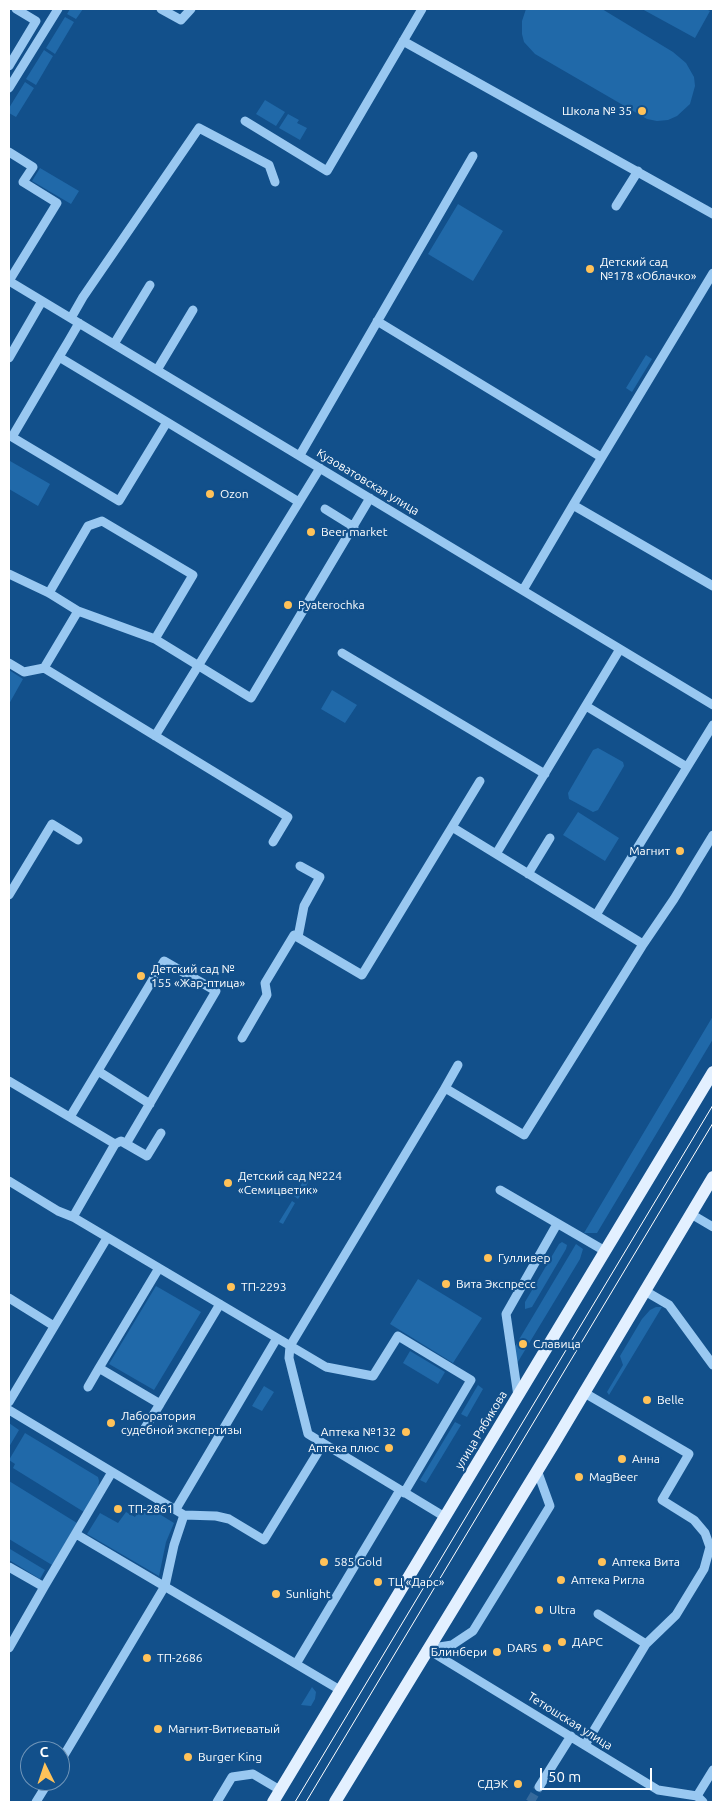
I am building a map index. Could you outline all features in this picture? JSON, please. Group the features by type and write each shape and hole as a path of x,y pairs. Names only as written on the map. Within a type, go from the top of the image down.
{"main road":[{"name":"улица Рябикова","path":"272,1802 713,1072"},
{"path":"334,1802 713,1177"}],"street":[{"path":"9,66 36,21 16,9"},
{"path":"9,88 58,9"},
{"path":"161,9 181,20 191,9"},
{"path":"245,121 327,171 422,9"},
{"path":"403,42 713,214"},
{"path":"167,422 119,501 12,437 59,357 84,297 200,128 270,165 275,182"},
{"path":"9,152 33,167 23,182 58,203 9,281"},
{"path":"300,455 474,156"},
{"path":"616,206 638,171"},
{"path":"524,590 601,457 713,273"},
{"name":"Кузоватовская улица","path":"9,281 713,705"},
{"path":"114,344 150,285"},
{"path":"9,358 42,301"},
{"path":"157,370 193,310"},
{"path":"377,321 601,457"},
{"path":"59,357 299,502"},
{"path":"155,736 320,468"},
{"path":"9,574 78,611 155,639 251,698 370,498"},
{"path":"573,505 713,586"},
{"path":"325,509 354,527"},
{"path":"49,594 88,526 102,521 193,575 155,639"},
{"path":"44,668 78,611"},
{"path":"496,854 620,649"},
{"path":"342,653 545,774"},
{"path":"9,663 24,672 44,668 288,817 273,842"},
{"path":"586,706 688,767"},
{"path":"596,915 713,725"},
{"path":"242,1038 267,995 265,983 294,935 362,976 480,781"},
{"path":"9,895 52,824 78,840"},
{"path":"452,827 643,944"},
{"path":"445,1088 524,1135 713,835"},
{"path":"528,874 550,838"},
{"path":"298,937 304,906 320,877 300,866"},
{"path":"70,1117 164,961 216,991 126,1144"},
{"path":"445,1517 308,1434 289,1358 290,1346 458,1065"},
{"path":"98,1071 150,1104"},
{"path":"9,1081 116,1144"},
{"path":"73,1217 116,1144 121,1142 147,1156 161,1133"},
{"path":"9,1182 58,1211 73,1217 326,1367 373,1376 398,1336 471,1380 296,1664"},
{"path":"500,1190 605,1251"},
{"path":"691,1214 713,1227"},
{"path":"518,1396 506,1314 557,1224"},
{"path":"9,1402 107,1238"},
{"path":"88,1388 159,1268"},
{"path":"645,1290 669,1305 713,1365"},
{"path":"9,1298 54,1326"},
{"path":"145,1428 220,1304"},
{"path":"176,1509 277,1338"},
{"path":"99,1368 160,1404"},
{"path":"583,1392 689,1454 662,1500 685,1514 700,1527 708,1540 709,1555 704,1569 676,1615 646,1644 585,1745"},
{"path":"9,1410 184,1515 216,1516 229,1519 264,1540 323,1444"},
{"path":"427,1649 452,1645 473,1631 550,1506 537,1470"},
{"path":"9,1648 112,1472"},
{"path":"70,1745 165,1586 174,1545 184,1515"},
{"path":"76,1534 340,1690"},
{"path":"9,1567 44,1587"},
{"path":"598,1614 646,1644"},
{"name":"Тетюшская улица","path":"427,1649 658,1790 700,1799"},
{"path":"539,1787 571,1736"},
{"path":"700,1799 713,1770"},
{"path":"217,1802 232,1776 253,1774 280,1790"},
{"path":"36,1802 43,1791"}],"shaded area":[{"path":"70,9 83,9 76,19 67,14"},
{"path":"526,9 602,9 673,52 686,63 694,77 695,86 690,104 677,116 668,120 657,121 647,119 535,54 524,42 522,34 522,21"},
{"path":"642,9 706,9 710,11 695,38"},
{"path":"65,17 74,22 55,54 46,48"},
{"path":"44,50 53,56 36,85 26,79"},
{"path":"25,82 34,88 16,117 9,113 9,108"},
{"path":"265,100 285,112 276,126 256,114"},
{"path":"288,114 299,120 297,123 307,128 300,140 279,128"},
{"path":"40,168 79,191 71,204 32,181"},
{"path":"458,204 503,231 473,281 428,254"},
{"path":"646,355 652,359 632,392 626,388"},
{"path":"10,461 50,484 38,506 9,489"},
{"path":"9,670 23,679 9,704"},
{"path":"332,690 357,705 345,723 321,709"},
{"path":"598,748 623,762 624,766 598,810 593,812 569,799 568,793 593,750"},
{"path":"578,812 619,838 605,861 563,835"},
{"path":"713,1016 713,1039 597,1233 584,1233"},
{"path":"310,1170 314,1173 298,1199 294,1196"},
{"path":"292,1201 295,1203 283,1224 279,1222"},
{"path":"562,1242 567,1245 566,1249 532,1307 525,1309 525,1302 559,1244"},
{"path":"576,1244 583,1249 580,1259 516,1365 514,1348"},
{"path":"418,1279 482,1318 453,1363 390,1324"},
{"path":"156,1286 201,1312 154,1390 109,1364"},
{"path":"662,1307 609,1395 607,1392 623,1365 620,1356 642,1319 650,1310"},
{"path":"410,1351 445,1372 438,1384 403,1363"},
{"path":"478,1385 483,1389 467,1417 461,1414"},
{"path":"264,1386 274,1392 262,1411 252,1406"},
{"path":"455,1422 461,1425 426,1483 420,1480"},
{"path":"9,1423 19,1430 9,1447"},
{"path":"25,1433 98,1477 98,1488 84,1512 13,1468 15,1464 9,1460"},
{"path":"9,1481 77,1523 52,1565 9,1539"},
{"path":"143,1504 174,1523 166,1542 159,1576 87,1534 100,1513 118,1523 126,1512 135,1517"},
{"path":"10,1549 45,1570 40,1579 9,1560"},
{"path":"312,1687 316,1692 311,1706 301,1705"}],"tunnel":[{"path":"530,1802 539,1787"}],"tram line":[{"path":"295,1802 713,1105"},
{"path":"306,1802 713,1123"}],"place":[{"name":"Школа № 35","path":"642,111"},
{"name":"Детский сад №178 «Облачко»","path":"590,269"},
{"name":"Ozon","path":"210,494"},
{"name":"Beer market","path":"311,532"},
{"name":"Pyaterochka","path":"288,605"},
{"name":"Магнит","path":"680,851"},
{"name":"Детский сад № 155 «Жар-птица»","path":"141,976"},
{"name":"Детский сад №224 «Семицветик»","path":"228,1183"},
{"name":"Гулливер","path":"488,1258"},
{"name":"Вита Экспресс","path":"446,1284"},
{"name":"ТП-2293","path":"231,1287"},
{"name":"Славица","path":"523,1344"},
{"name":"Belle","path":"647,1400"},
{"name":"Лаборатория судебной экспертизы","path":"111,1423"},
{"name":"Аптека №132","path":"406,1432"},
{"name":"Аптека плюс","path":"389,1448"},
{"name":"Анна","path":"622,1459"},
{"name":"MagBeer","path":"579,1477"},
{"name":"ТП-2861","path":"118,1509"},
{"name":"585 Gold","path":"324,1562"},
{"name":"Аптека Вита","path":"602,1562"},
{"name":"Аптека Ригла","path":"561,1580"},
{"name":"ТЦ «Дарс»","path":"378,1582"},
{"name":"Sunlight","path":"276,1594"},
{"name":"Ultra","path":"539,1610"},
{"name":"ДАРС","path":"562,1642"},
{"name":"DARS","path":"547,1648"},
{"name":"Блинбери","path":"497,1652"},
{"name":"ТП-2686","path":"147,1658"},
{"name":"Магнит-Витиеватый","path":"158,1729"},
{"name":"Burger King","path":"188,1757"},
{"name":"СДЭК","path":"518,1784"}]}
